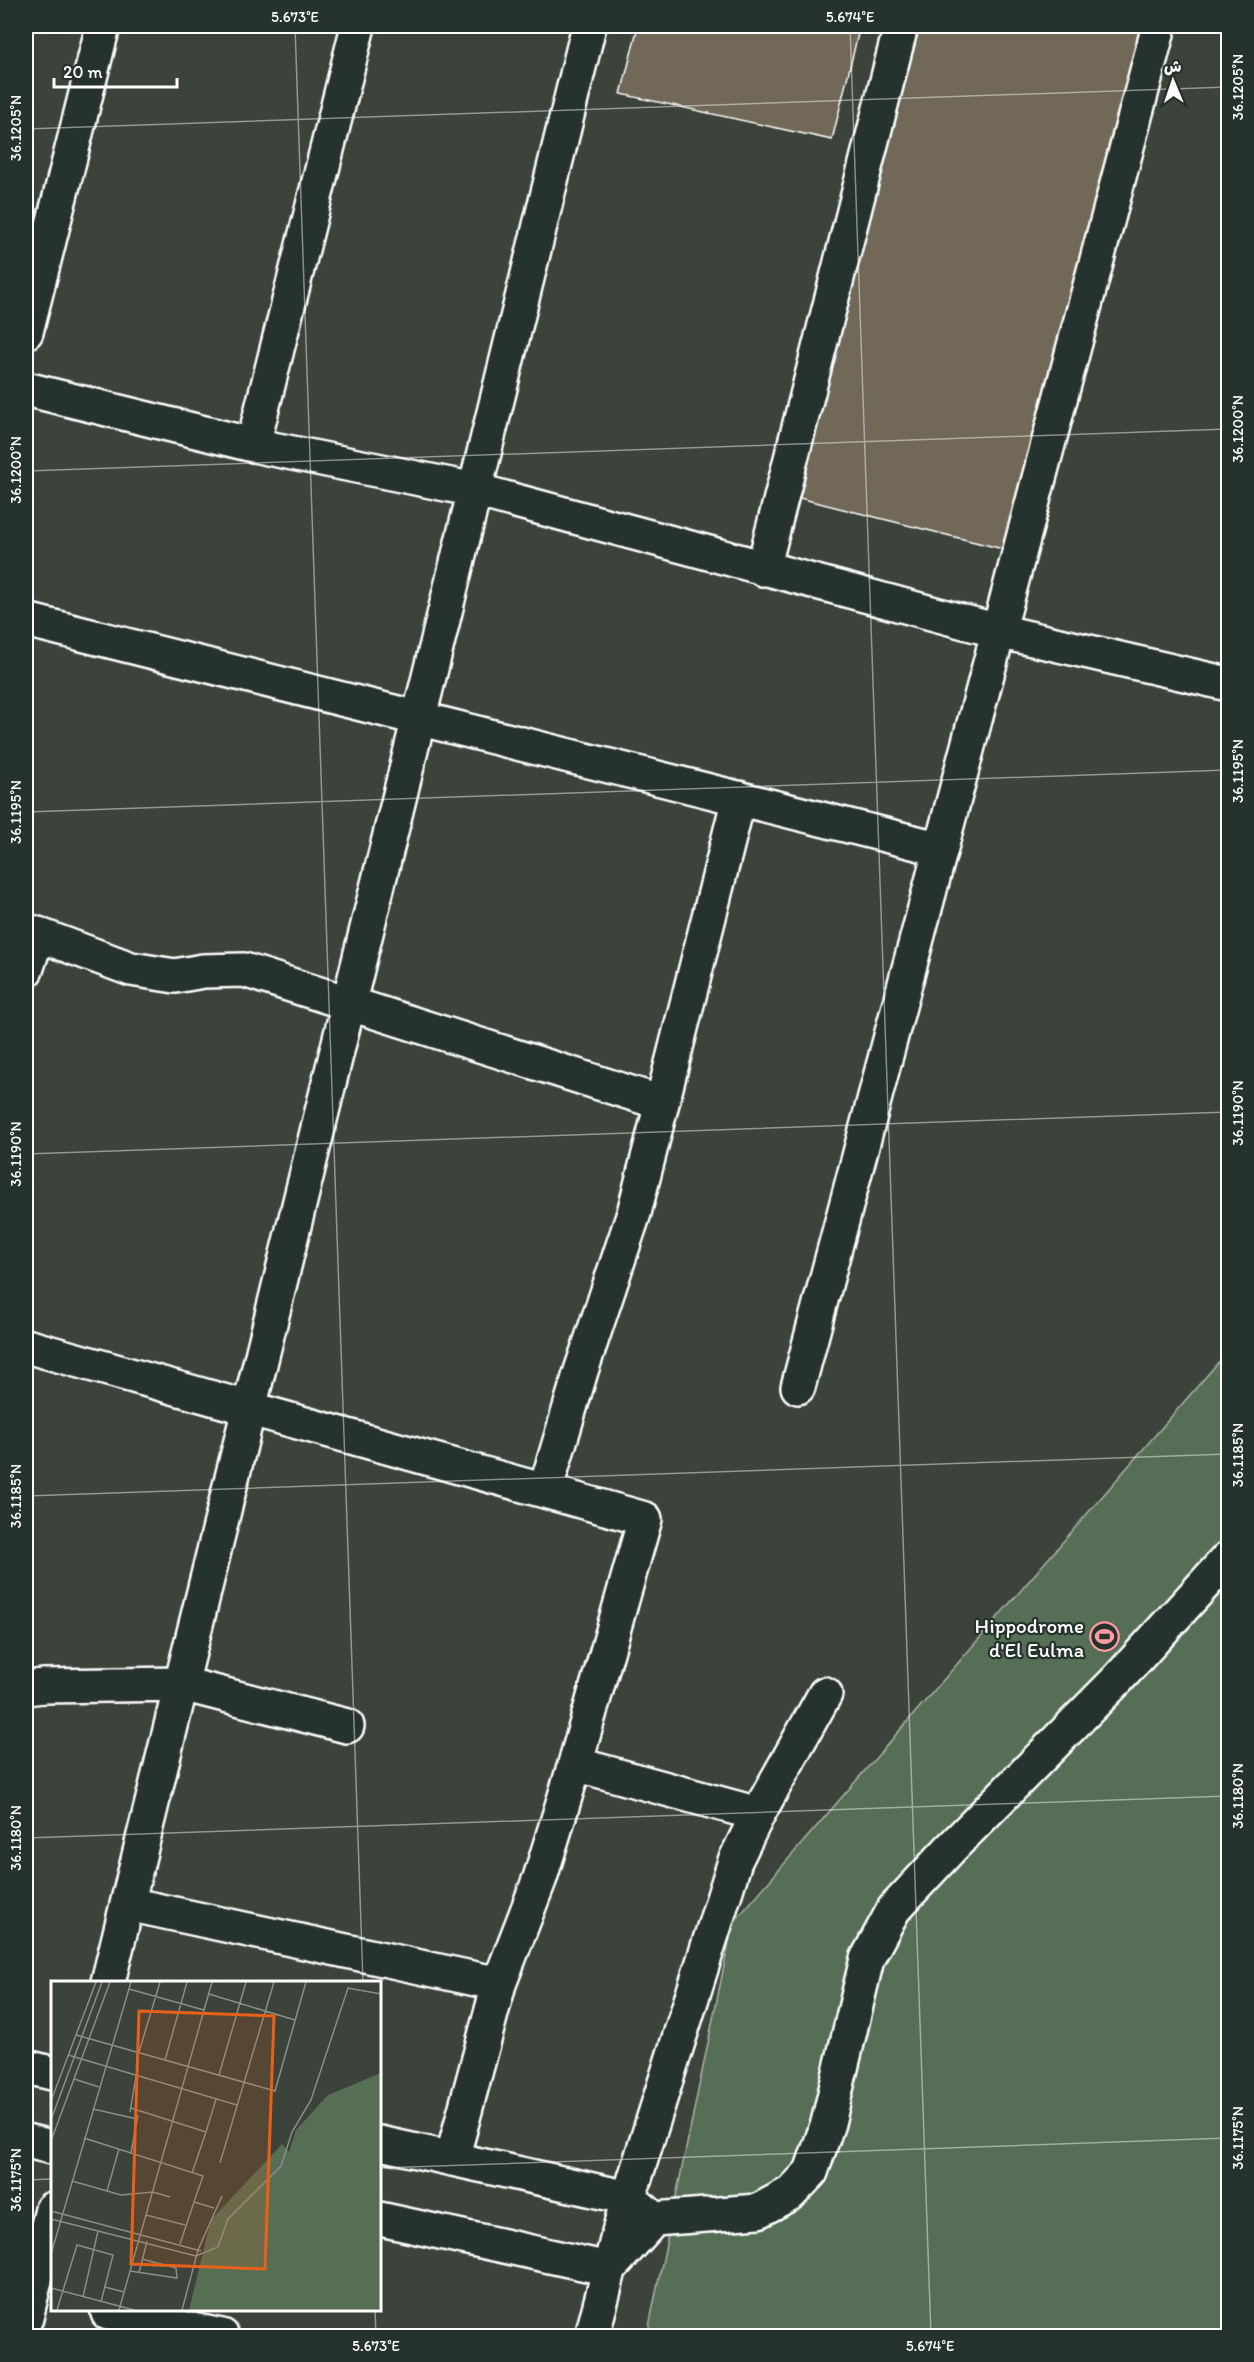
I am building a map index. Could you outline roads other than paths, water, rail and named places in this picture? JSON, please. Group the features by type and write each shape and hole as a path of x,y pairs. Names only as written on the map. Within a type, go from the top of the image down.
{"street":[{"path":"26,332 103,26"},
{"path":"253,445 358,26"},
{"path":"109,1981 590,26"},
{"path":"764,569 901,26"},
{"path":"798,1387 1159,26"},
{"path":"26,389 253,445 475,490 998,631 1228,684"},
{"path":"26,620 941,849"},
{"path":"545,1491 581,1371 634,1213 739,798"},
{"path":"26,970 32,932 131,969 175,976 203,971 244,970 662,1103"},
{"path":"26,1346 645,1519 576,1764 540,1878 499,1984 452,2159"},
{"path":"381,2143 642,2208 758,2211 791,2193 811,2172 828,2123 867,1959 894,1909 951,1848 1119,1679 1228,1558"},
{"path":"26,1688 182,1684 347,1726"},
{"path":"592,2337 609,2269 642,2208 735,1861 758,1814 825,1694"},
{"path":"576,1764 758,1814"},
{"path":"128,1904 499,1984"},
{"path":"26,2067 51,2073"},
{"path":"26,2141 51,2147"},
{"path":"26,2318 51,2213"},
{"path":"381,2219 609,2269"},
{"path":"106,2320 222,2337"}],"place":[{"name":"Hippodrome d'El Eulma","path":"1105,1637"}]}
